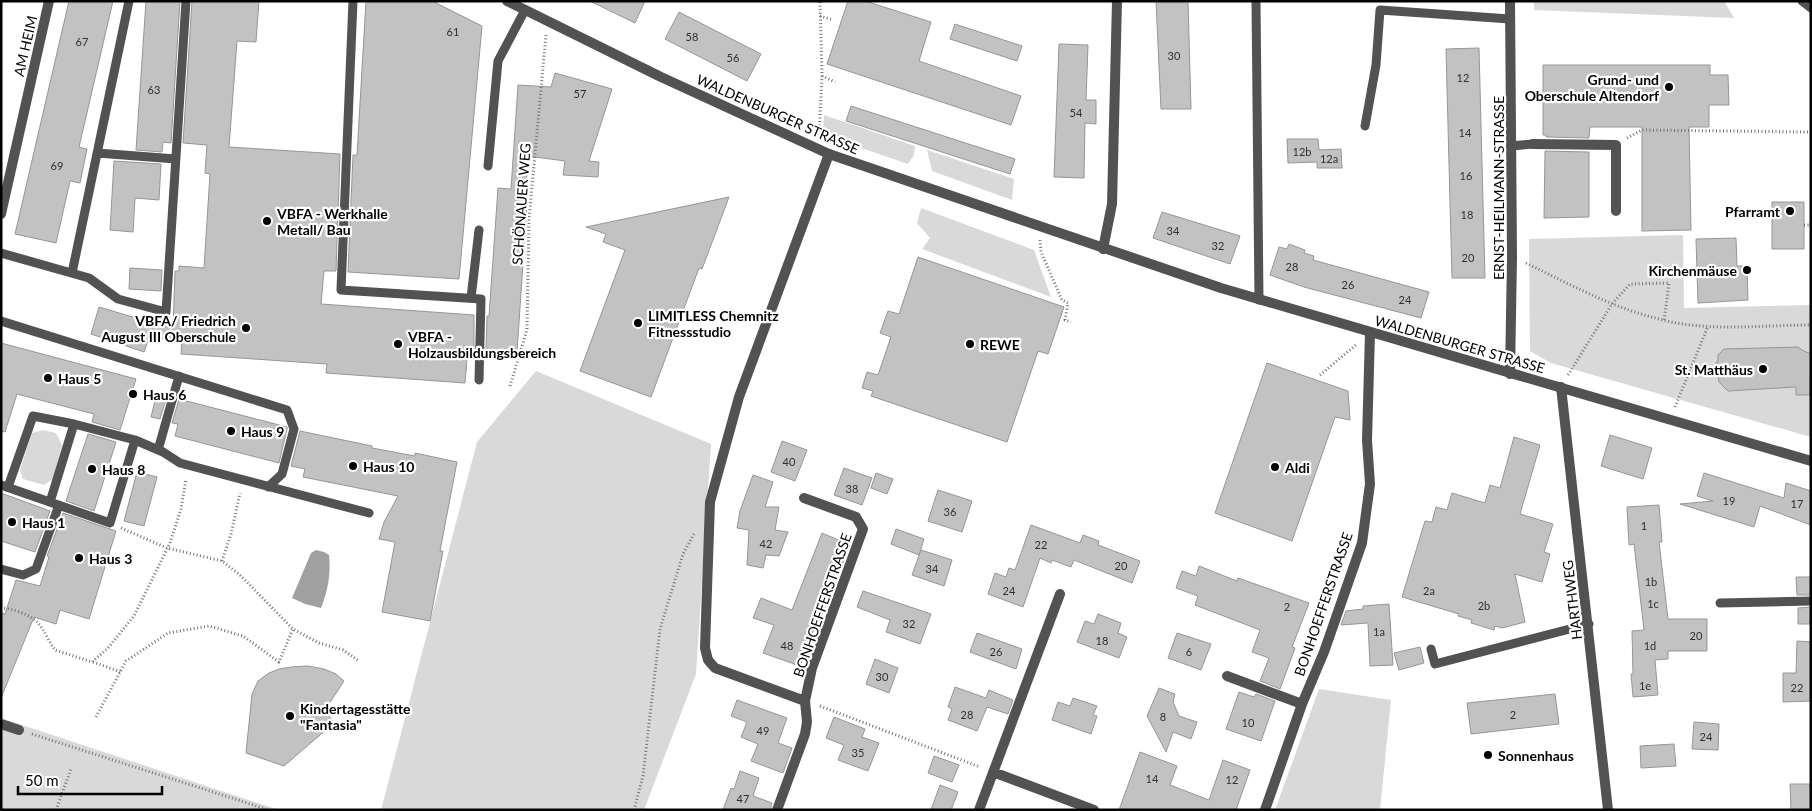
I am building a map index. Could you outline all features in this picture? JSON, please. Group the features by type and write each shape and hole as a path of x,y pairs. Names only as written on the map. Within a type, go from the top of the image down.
{"street":[{"name":"AM HEIM","path":"1,214 49,1"},
{"path":"1103,249 1112,204 1117,1"},
{"name":"ERNST-HEILMANN-STRASSE","path":"1510,1 1512,257 1510,374"},
{"name":"WALDENBURGER STRASSE","path":"516,5 661,77 829,154 1103,249 1259,300 1811,461"},
{"path":"1532,144 1616,145 1616,211"},
{"name":"BONHOEFFERSTRASSE","path":"806,701 715,668 708,660 705,648 710,502 739,397 829,154"},
{"name":"BONHOEFFERSTRASSE","path":"1266,810 1302,704 1324,652 1362,543 1370,484 1367,440 1370,333"},
{"name":"HARTHWEG","path":"1560,387 1589,624 1608,810"},
{"name":"BONHOEFFERSTRASSE","path":"777,810 805,734 807,722 806,701 812,668 863,529 856,517 804,498"},
{"path":"979,810 1060,594"},
{"path":"1227,676 1302,704"},
{"path":"1,724 19,730"},
{"path":"993,772 1094,810"}],"lane":[{"path":"72,273 129,1"},
{"path":"1,253 89,278 118,299 166,312 186,1"},
{"path":"353,1 341,290 481,299 479,380"},
{"path":"1256,1 1259,300"},
{"path":"1802,1 1811,8"},
{"path":"488,166 498,61 516,5"},
{"path":"1365,126 1376,65 1380,10 1510,19"},
{"path":"1511,146 1532,144"},
{"path":"97,153 176,159"},
{"path":"471,298 479,230"},
{"path":"1,321 287,410 294,428 282,474 268,487"},
{"path":"158,450 179,376"},
{"path":"135,440 110,523 4,486 33,416 74,424 135,440 158,450 182,464 369,513"},
{"path":"1,569 23,575 36,569 55,503 74,424"},
{"path":"1720,603 1811,601"},
{"path":"1431,649 1435,664 1589,624"}],"path":[{"path":"818,150 822,76 820,1"},
{"path":"820,16 833,20"},
{"name":"SCHÖNAUER WEG","path":"510,386 527,330 529,219 547,21"},
{"path":"822,76 835,82"},
{"path":"1616,145 1642,130 1811,132"},
{"path":"1804,225 1811,225"},
{"path":"1039,226 1041,252 1062,300 1068,303 1065,320 1071,322"},
{"path":"1512,257 1612,304 1664,321 1708,326 1811,325"},
{"path":"1560,387 1612,304 1630,284 1669,283 1664,321"},
{"path":"1670,419 1708,326"},
{"path":"1320,375 1370,333"},
{"path":"92,662 108,648 134,616 167,548 176,526 186,481 182,464"},
{"path":"222,561 240,499 242,480"},
{"path":"110,523 167,548 222,561 240,576 293,629 320,643 342,650 359,660"},
{"path":"634,810 643,776 660,629 683,554 696,528"},
{"path":"1,608 14,611 37,622 55,650 121,672"},
{"path":"96,717 126,661 168,633 209,626 243,636 279,662 293,629"},
{"path":"806,701 993,772"},
{"path":"19,730 269,810"},
{"path":"56,810 71,769"}],"shaded area":[{"path":"1534,1 1724,1 1734,18 1534,10"},
{"path":"824,115 915,146 914,155 908,164 823,135"},
{"path":"927,150 1014,179 1012,200 932,171"},
{"path":"921,208 1034,250 1051,297 922,249 930,238 917,223"},
{"path":"1683,235 1684,308 1811,305 1811,437 1551,363 1530,351 1529,239"},
{"path":"536,371 711,444 696,674 644,810 381,810 477,442"},
{"path":"43,430 56,433 62,445 53,479 44,485 23,479 20,470 32,433"},
{"path":"316,550 329,555 330,569 321,608 292,598 311,553"},
{"path":"1319,689 1391,700 1380,810 1275,810"},
{"path":"1,718 279,810 1,810"}],"building":[{"path":"69,1 113,1 79,147 87,149 80,183 70,181 56,243 15,234"},
{"path":"146,1 180,1 171,143 163,142 162,152 136,150"},
{"path":"192,1 259,1 256,42 237,41 229,147 340,154 336,271 324,271 321,304 474,315 474,349 468,348 465,383 326,373 327,364 181,354 182,340 149,338 144,352 91,334 99,307 173,329 175,271 179,271 179,266 204,268 210,174 205,173 207,145 183,143"},
{"path":"366,1 432,1 482,26 459,279 348,272 353,155 357,155"},
{"path":"590,1 645,1 635,23"},
{"path":"848,1 865,1 931,22 919,61 1021,96 1011,125 827,64"},
{"path":"1156,1 1188,1 1191,109 1161,109"},
{"path":"679,12 761,54 747,81 665,39"},
{"path":"955,24 1022,46 1017,61 950,39"},
{"path":"1059,44 1088,45 1086,100 1096,100 1096,124 1085,123 1084,178 1054,177"},
{"path":"1479,48 1485,278 1452,278 1446,49"},
{"path":"1543,65 1710,65 1710,75 1728,75 1729,105 1709,105 1709,127 1689,127 1691,230 1642,231 1642,127 1590,127 1589,138 1546,137 1546,135 1543,135"},
{"path":"555,73 612,89 589,161 599,162 598,177 563,175 565,161 528,156 526,190 528,190 517,352 486,350 487,316 489,316 498,188 511,189 518,85 551,87"},
{"path":"851,106 1015,159 1010,174 846,121"},
{"path":"1287,139 1318,139 1319,150 1341,149 1342,168 1317,168 1317,162 1288,163"},
{"path":"1545,151 1589,152 1589,217 1544,218"},
{"path":"114,161 161,164 159,200 135,198 133,232 110,230"},
{"name":"LIMITLESS Chemnitz Fitnessstudio","path":"729,197 702,269 699,268 651,397 580,371 625,250 603,242 606,234 586,227"},
{"path":"1772,202 1804,202 1804,249 1772,249"},
{"path":"1162,212 1240,236 1230,264 1153,238"},
{"path":"1736,238 1737,266 1747,266 1748,300 1698,303 1696,239"},
{"path":"1289,244 1305,250 1304,253 1314,256 1313,260 1429,292 1421,318 1304,287 1270,275 1279,247 1287,249"},
{"name":"REWE","path":"918,257 1064,307 1048,354 1038,351 1007,442 871,396 873,391 862,388 867,372 878,375 891,337 880,333 888,311 899,314"},
{"path":"130,268 162,270 161,291 129,289"},
{"name":"Haus 5","path":"1,343 136,379 120,430 92,422 94,414 17,394 5,432 1,431"},
{"name":"St. Matthäus","path":"1798,347 1811,354 1810,395 1796,395 1796,387 1728,391 1719,382 1716,362 1718,362 1718,355 1724,349"},
{"name":"Aldi","path":"1267,363 1348,391 1350,420 1335,417 1292,541 1215,513"},
{"path":"157,393 167,396 160,419 151,417"},
{"name":"Haus 9","path":"179,399 287,427 279,463 175,436 178,424 172,423"},
{"path":"300,431 372,446 372,448 415,456 415,453 457,462 440,551 443,551 430,621 382,612 395,542 379,539 384,522 398,496 303,477 305,469 291,466"},
{"name":"Haus 8","path":"88,434 116,442 94,511 66,501"},
{"path":"1610,435 1652,448 1643,479 1601,466"},
{"path":"1514,437 1540,445 1520,514 1553,524 1544,552 1550,554 1542,582 1515,574 1525,622 1502,628 1495,626 1494,630 1471,623 1472,620 1458,616 1459,614 1402,597 1425,521 1432,522 1436,507 1447,510 1452,493 1485,503 1490,485 1500,488"},
{"path":"782,441 807,450 795,481 771,472"},
{"path":"844,468 872,478 862,505 834,495"},
{"path":"137,472 157,477 144,526 124,521"},
{"path":"876,473 893,479 887,494 871,488"},
{"path":"1704,473 1784,498 1786,483 1811,491 1811,525 1760,506 1754,527 1680,504 1713,501 1697,496"},
{"path":"753,475 773,482 765,507 779,507 775,530 788,532 779,556 766,555 763,568 747,565 749,530 737,528 740,511"},
{"path":"938,490 972,501 962,532 928,521"},
{"path":"1,493 50,511 35,552 1,541"},
{"path":"1659,505 1662,542 1659,542 1668,619 1707,619 1707,651 1668,651 1668,659 1655,660 1658,695 1633,697 1631,674 1633,674 1632,631 1644,630 1634,544 1629,545 1627,507"},
{"name":"Haus 3","path":"63,513 116,531 89,619 60,610 56,624 34,617 1,698 1,613 5,614 16,580 40,586 49,557 47,556"},
{"path":"1031,525 1080,543 1083,535 1099,541 1098,545 1140,561 1132,583 1074,560 1071,567 1052,560 1051,563 1040,558 1023,607 988,594 995,573 1006,577 1009,568 1015,570"},
{"path":"896,529 924,539 919,555 891,544"},
{"path":"822,533 850,545 820,619 818,618 800,666 763,653 774,625 753,618 761,598 792,610"},
{"path":"921,550 952,560 944,586 912,575"},
{"path":"1199,566 1237,581 1238,578 1309,603 1292,647 1295,648 1280,689 1260,681 1269,658 1252,652 1260,630 1195,605 1198,596 1176,588 1182,571 1196,576"},
{"path":"1796,577 1811,577 1811,595 1797,595"},
{"path":"863,591 931,614 920,644 886,632 890,620 857,607"},
{"path":"1389,604 1393,665 1370,666 1368,623 1341,625 1346,611 1363,609 1363,606"},
{"path":"1811,607 1811,624 1798,624 1798,608"},
{"path":"1098,614 1121,623 1118,633 1127,637 1119,658 1077,642 1085,621 1094,624"},
{"path":"977,633 1022,649 1016,669 970,652"},
{"path":"1177,633 1211,644 1201,670 1168,658"},
{"path":"1797,641 1811,642 1811,701 1783,702 1783,673 1796,673"},
{"path":"1420,647 1424,663 1399,670 1394,653"},
{"path":"875,659 898,668 889,693 866,684"},
{"name":"Kindertagesstätte \"Fantasia\"","path":"308,666 324,669 336,674 344,681 325,710 334,723 284,766 246,753 252,694 258,681 279,669"},
{"path":"955,687 986,698 989,690 1013,700 1008,714 987,707 977,731 948,720 952,709 948,707"},
{"path":"1159,688 1175,694 1173,702 1179,716 1197,722 1191,739 1173,732 1166,752 1147,716"},
{"path":"1239,692 1254,697 1256,694 1275,701 1261,741 1226,729"},
{"path":"1555,694 1559,724 1471,734 1467,703"},
{"path":"1073,698 1097,706 1093,715 1097,716 1091,734 1052,720 1058,702 1070,706"},
{"path":"737,700 787,718 778,743 792,748 783,773 751,761 758,744 741,737 747,722 731,716"},
{"path":"834,717 865,729 862,737 879,743 868,771 838,760 844,745 826,738"},
{"path":"1694,722 1719,724 1718,750 1692,749"},
{"path":"1674,744 1676,766 1641,768 1640,746"},
{"path":"1140,752 1177,766 1170,785 1209,800 1223,760 1250,770 1236,810 1119,810"},
{"path":"934,756 959,765 952,782 928,773"},
{"path":"740,771 759,778 753,796 772,803 770,810 723,810 731,788 734,789"},
{"path":"1790,784 1811,784 1811,810 1791,810"},
{"path":"940,785 958,792 951,810 931,810"}],"place":[{"name":"Grund- und Oberschule Altendorf","path":"1669,87"},
{"name":"Pfarramt","path":"1790,211"},
{"name":"VBFA - Werkhalle Metall/ Bau","path":"267,221"},
{"name":"Kirchenmäuse","path":"1747,270"},
{"name":"LIMITLESS Chemnitz Fitnessstudio","path":"638,323"},
{"name":"VBFA/ Friedrich August III Oberschule","path":"246,328"},
{"name":"VBFA - Holzausbildungsbereich","path":"398,344"},
{"name":"REWE","path":"970,344"},
{"name":"St. Matthäus","path":"1763,369"},
{"name":"Haus 5","path":"48,378"},
{"name":"Haus 6","path":"133,394"},
{"name":"Haus 9","path":"231,431"},
{"name":"Haus 10","path":"353,466"},
{"name":"Aldi","path":"1275,467"},
{"name":"Haus 8","path":"92,469"},
{"name":"Haus 1","path":"12,522"},
{"name":"Haus 3","path":"79,558"},
{"name":"Kindertagesstätte \"Fantasia\"","path":"290,716"},
{"name":"Sonnenhaus","path":"1488,755"}]}
